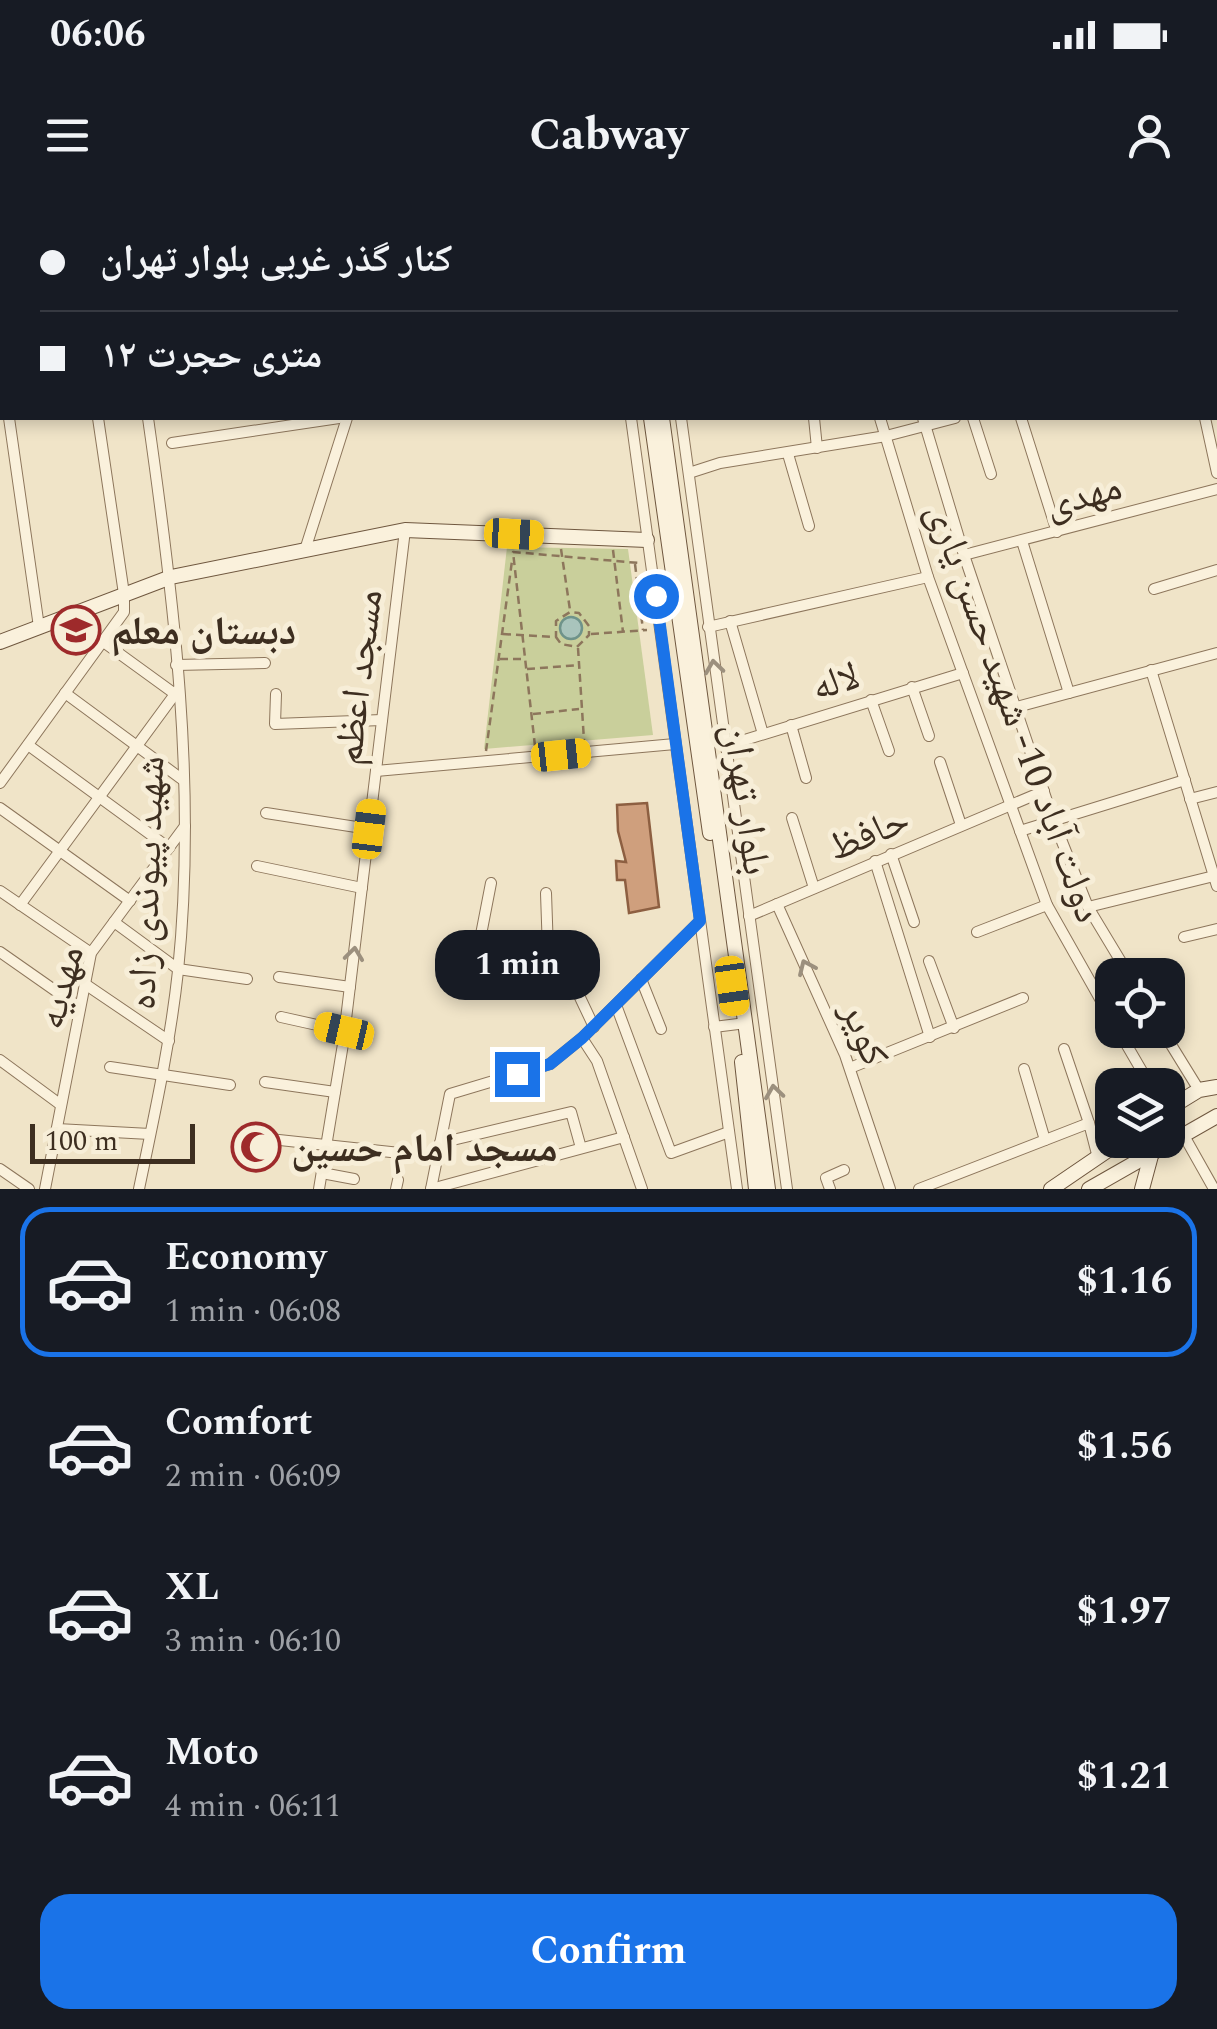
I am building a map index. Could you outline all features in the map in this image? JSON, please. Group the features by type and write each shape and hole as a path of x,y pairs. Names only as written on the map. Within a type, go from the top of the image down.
{"main road":[{"name":"بلوار تهران","path":"651,420 738,1024 756,1189"},
{"name":"بلوار تهران","path":"662,420 768,1189"},
{"path":"0,642 171,577 405,530 647,540"},
{"path":"1185,1098 1198,1090 1217,1087"},
{"path":"1185,1133 1217,1116"},
{"path":"1052,1189 1098,1158 1108,1184"},
{"path":"1090,1189 1108,1184 1144,1158"},
{"path":"1142,1189 1150,1158"}],"street":[{"path":"9,420 39,627"},
{"path":"0,784 124,612 98,420"},
{"name":"شهید پیوندی زاده","path":"144,1188 178,968 186,825 171,577 148,420"},
{"path":"172,443 311,420"},
{"path":"305,550 346,420"},
{"path":"631,420 737,1189"},
{"path":"680,420 787,1189"},
{"path":"814,420 818,448"},
{"name":"دولت آباد 10- شهید حسن یاری","path":"881,420 928,577 1047,905 1095,990"},
{"path":"974,420 990,474"},
{"path":"1022,420 1057,532"},
{"path":"1205,420 1217,473"},
{"path":"689,473 720,463 886,436 925,422 964,555 1053,819 1088,907 1119,958"},
{"path":"788,454 809,526"},
{"name":"مهدی","path":"964,555 1217,489"},
{"name":"مسجد اعظم","path":"319,1189 350,987 405,530"},
{"path":"1022,540 1069,693"},
{"path":"1154,589 1217,570"},
{"path":"708,626 928,577"},
{"path":"730,621 763,734"},
{"path":"20,905 176,692 102,641"},
{"path":"1016,707 1217,652"},
{"path":"176,665 265,663"},
{"path":"1088,907 1216,881 1151,670"},
{"name":"لاله","path":"726,746 963,673"},
{"path":"912,688 929,736"},
{"path":"65,693 183,780"},
{"path":"276,694 275,724 382,720"},
{"path":"871,700 889,751"},
{"path":"791,725 806,778"},
{"path":"376,771 676,744"},
{"path":"28,745 169,848"},
{"path":"940,762 961,825"},
{"path":"1020,831 1184,780"},
{"name":"حافظ","path":"749,916 1044,791"},
{"path":"1190,799 1217,792"},
{"path":"0,808 130,900"},
{"path":"266,813 369,829"},
{"path":"792,818 814,888"},
{"name":"مهدیه","path":"45,1189 91,952 186,825"},
{"path":"891,854 914,922"},
{"path":"876,861 930,1038"},
{"path":"257,866 362,888"},
{"path":"491,883 478,950 558,951 594,1027"},
{"path":"0,892 91,952"},
{"path":"546,893 548,951"},
{"name":"کویر","path":"778,904 850,1068 890,1189"},
{"path":"976,932 1047,905"},
{"path":"624,1136 431,1189 450,1094 550,1064 594,1027 700,921"},
{"path":"114,922 178,968 247,979"},
{"path":"1184,937 1217,929"},
{"path":"0,952 80,1008"},
{"path":"929,962 954,1028"},
{"path":"279,977 350,987"},
{"path":"642,979 661,1029"},
{"path":"85,984 169,1042"},
{"path":"850,1068 1022,998"},
{"path":"616,1005 671,1153 729,1132"},
{"path":"281,1017 344,1031"},
{"path":"714,1028 738,1024"},
{"path":"582,1038 597,1061 642,1189"},
{"path":"1173,1048 1198,1090"},
{"path":"1064,1049 1095,1146"},
{"path":"0,1060 62,1104"},
{"path":"110,1067 230,1086"},
{"path":"1024,1070 1045,1140"},
{"path":"266,1082 335,1092"},
{"path":"440,1143 571,1112 581,1148"},
{"path":"919,1189 1089,1123"},
{"path":"57,1128 150,1134"},
{"path":"252,1137 437,1157"},
{"path":"1185,1138 1214,1189"},
{"path":"764,1161 783,1159"},
{"path":"0,1169 30,1189"},
{"path":"830,1189 826,1178 844,1170"},
{"path":"322,1173 354,1179"}],"path":[{"path":"560,536 570,612"},
{"path":"612,539 623,632"},
{"path":"513,552 651,563"},
{"path":"485,763 513,552"},
{"path":"513,552 536,757"},
{"path":"634,562 643,630"},
{"path":"570,612 586,618 589,634"},
{"path":"570,612 556,621 556,638 561,644 578,647"},
{"path":"585,752 578,647 589,634 661,628"},
{"path":"502,634 556,638"},
{"path":"498,659 524,658"},
{"path":"526,669 579,665"},
{"path":"531,714 582,709"}],"green space":[{"path":"507,547 628,549 653,735 484,749"}],"water":[{"path":"571,617 579,620 579,636 571,639 563,636 560,628 563,620"}],"building":[{"path":"647,803 659,907 629,913 625,880 617,880 616,861 626,862 618,831 617,805"}],"place":[{"name":"دبستان معلم","path":"76,630"},
{"name":"مسجد امام حسین","path":"256,1147"}],"route":[{"path":"517,1074 550,1064 582,1038 700,921 656,596"}]}
